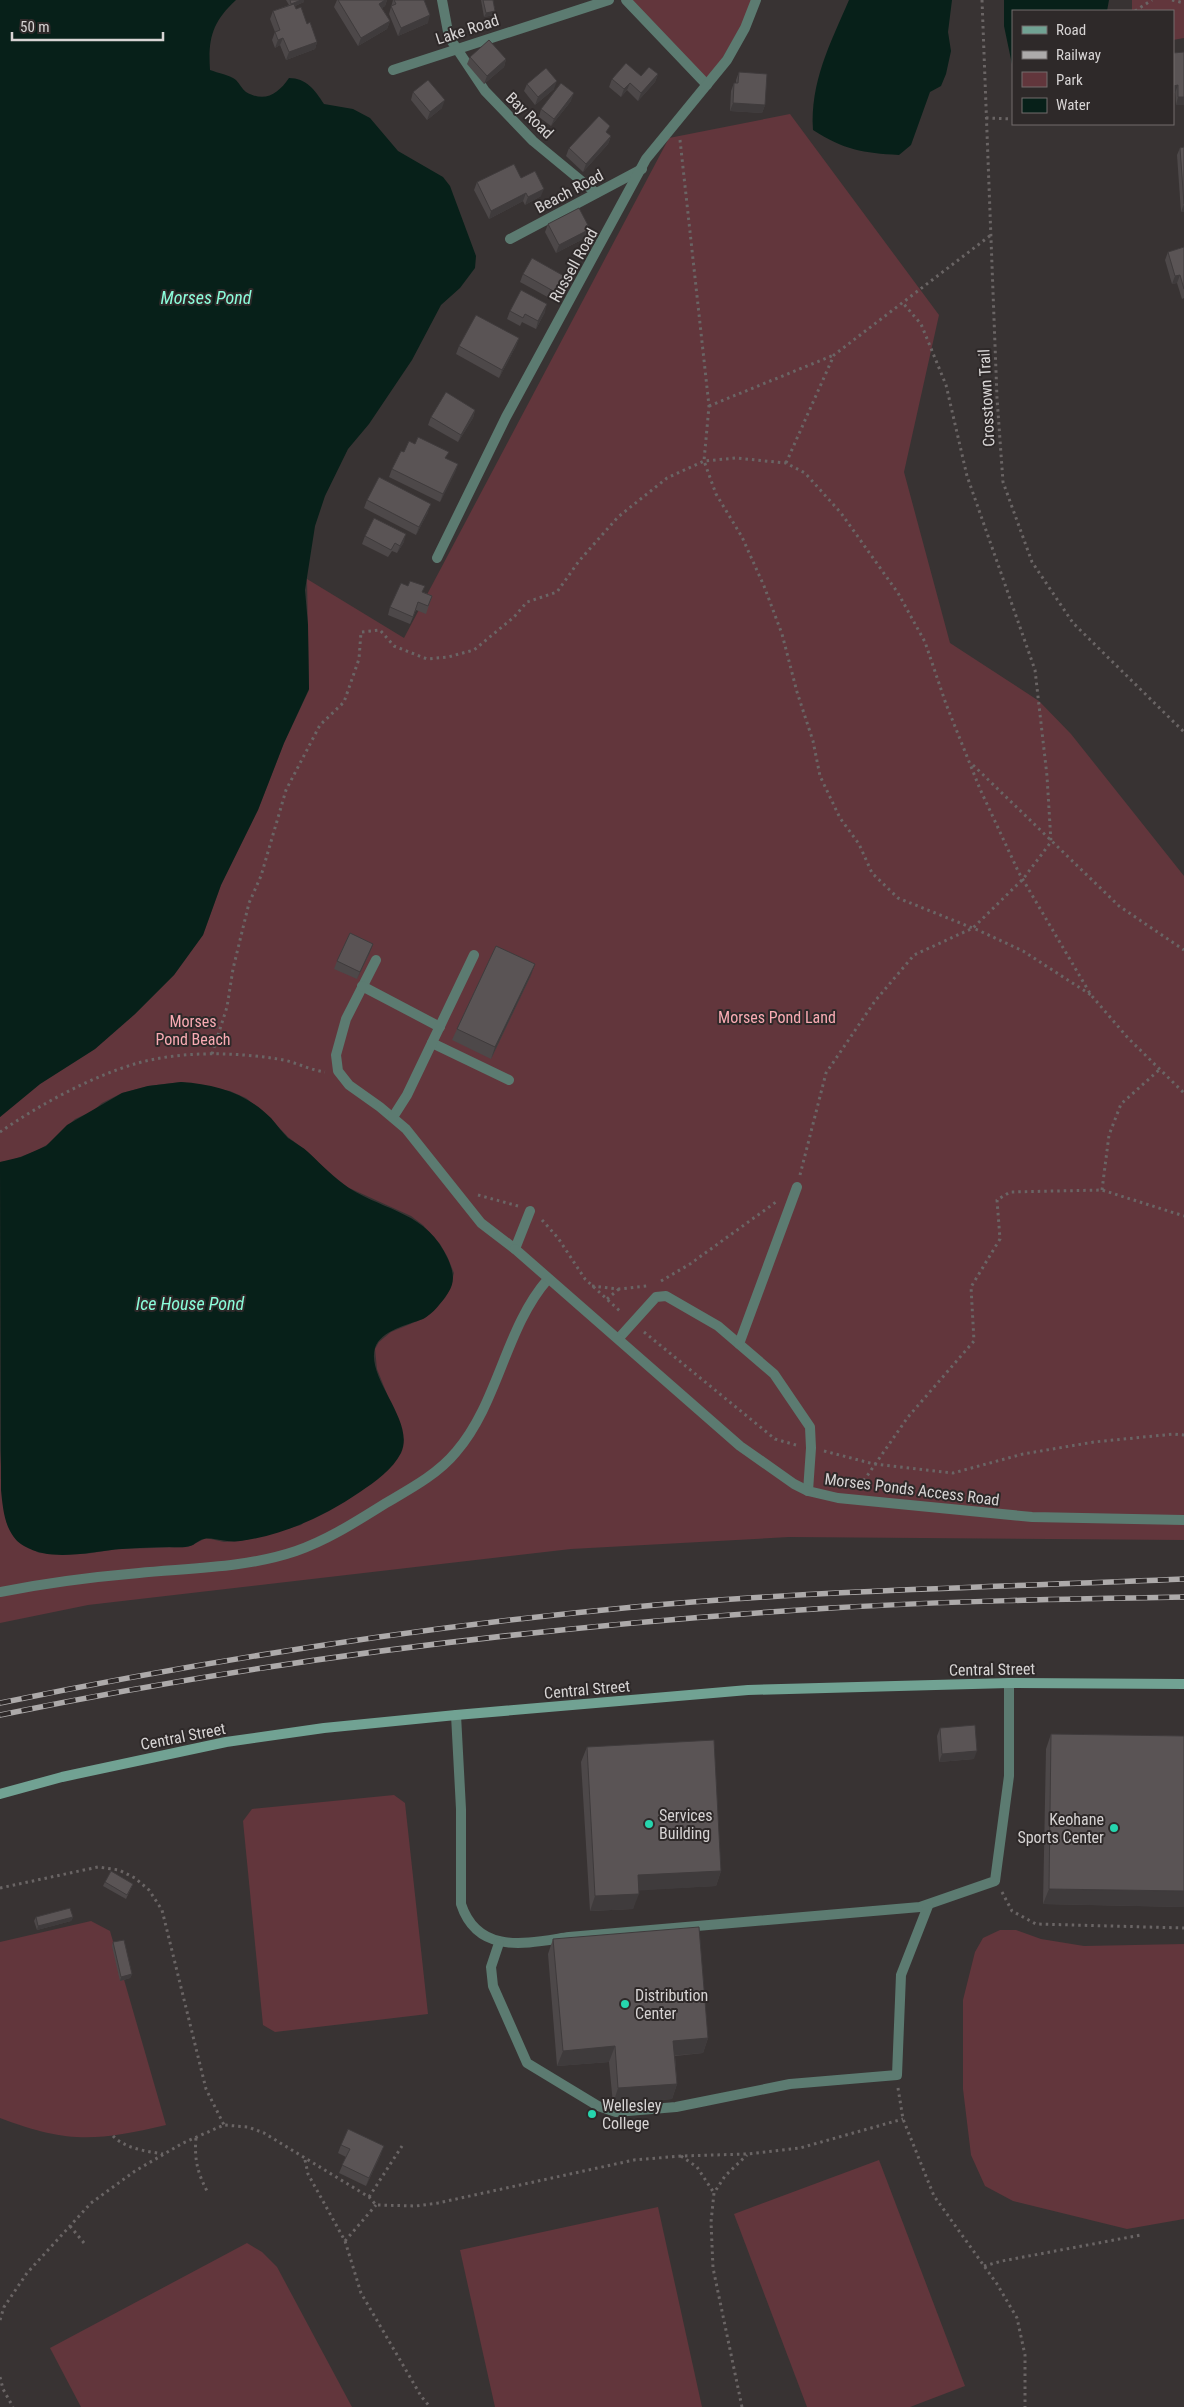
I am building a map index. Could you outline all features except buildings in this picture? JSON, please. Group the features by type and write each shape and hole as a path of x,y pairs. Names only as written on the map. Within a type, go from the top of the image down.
{"main road":[{"name":"Central Street","path":"0,1794 62,1777 226,1742 324,1728 456,1715 748,1690 1009,1683 1184,1684"}],"street":[{"name":"Bay Road","path":"442,0 449,37 485,91 533,141 596,193"},
{"name":"Lake Road","path":"393,70 456,48 609,0"},
{"path":"626,0 707,85"},
{"name":"Russell Road","path":"437,558 506,417 646,159 727,60 745,28 756,0"},
{"name":"Beach Road","path":"510,239 642,169"},
{"path":"393,1117 408,1095 474,955"},
{"path":"338,1071 336,1055 340,1036 350,1008 376,960"},
{"path":"362,986 440,1028"},
{"path":"432,1043 509,1080"},
{"name":"Morses Ponds Access Road","path":"338,1071 349,1085 393,1117 416,1140 481,1223 515,1249 619,1338 759,1461 808,1491 838,1498 1009,1516 1184,1520"},
{"path":"739,1344 797,1187"},
{"path":"515,1249 530,1211"},
{"path":"0,1592 98,1577 216,1567 253,1561 293,1552 338,1532 420,1483 456,1452 482,1411 528,1307 548,1279"},
{"path":"619,1338 656,1297 666,1296 718,1326 774,1374 810,1427 811,1448 808,1491"},
{"path":"0,1582 16,1589"},
{"path":"456,1715 461,1809 462,1904 466,1917 481,1932 499,1943 523,1944 569,1937 928,1906 995,1881 1009,1776 1009,1683"},
{"path":"499,1943 491,1967 494,1986 527,2063 598,2106 616,2112 676,2107 790,2084 897,2075 901,1975 928,1906"}],"path":[{"name":"Crosstown Trail","path":"982,0 998,398 1004,482 1032,562 1073,623 1184,732"},
{"path":"1137,10 1152,0"},
{"path":"1172,0 1184,3"},
{"path":"986,118 1012,119"},
{"path":"678,119 709,406 704,461 716,494 742,538 764,586 782,634 797,692 813,741 820,776 840,818 859,844 872,873 898,898 973,928 1023,951 1092,995"},
{"path":"709,406 834,355 991,235"},
{"path":"592,1286 619,1289 654,1285 690,1264 797,1187 826,1073 875,1001 914,955 973,928 1023,879 1051,842 1047,776 1034,670 967,476 946,385 921,324 902,302"},
{"path":"786,463 834,355"},
{"path":"212,1054 228,1008 233,969 249,903 261,876 286,790 320,724 344,702 358,659 361,632 380,630 394,646 427,659 448,658 474,650 514,617 527,602 557,592 579,561 625,512 667,478 704,461 736,458 786,463 805,473 841,513 898,593 925,642 946,704 980,789 1023,879 1092,995 1128,1038 1184,1093"},
{"path":"971,763 1119,906 1184,950"},
{"path":"0,1132 28,1112 116,1070 140,1062 212,1054 279,1059 322,1072 338,1071"},
{"path":"1102,1190 1109,1134 1122,1104 1160,1070"},
{"path":"857,1491 908,1417 974,1341 971,1287 1000,1239 997,1200 1010,1192 1102,1190 1184,1216"},
{"path":"458,1192 504,1201 536,1214 558,1238 585,1279 592,1286 632,1322 775,1439 874,1464 953,1473 1023,1454 1094,1442 1174,1434 1184,1435"},
{"path":"607,1300 619,1289"},
{"path":"0,1888 98,1867 119,1870 135,1878 149,1890 162,1910 206,2089 224,2125"},
{"path":"995,1881 1012,1911 1036,1924 1184,1928"},
{"path":"897,2075 902,2119 934,2196 984,2266 1017,2318 1025,2355 1025,2407"},
{"path":"0,2320 4,2307 27,2273 91,2203 135,2171 164,2154 224,2125 248,2127 264,2133 369,2197 376,2205 416,2206 438,2203 634,2160 681,2156 747,2154 800,2148 902,2119"},
{"path":"113,2136 119,2142 136,2149 164,2154"},
{"path":"196,2138 194,2156 199,2176 208,2193"},
{"path":"369,2197 402,2146"},
{"path":"742,2407 714,2268 711,2222 714,2193 725,2176 747,2154"},
{"path":"681,2156 697,2167 714,2193"},
{"path":"304,2159 308,2174 346,2241 361,2293 420,2396 430,2407"},
{"path":"346,2241 376,2205"},
{"path":"70,2226 84,2243"},
{"path":"984,2266 1141,2235"},
{"path":"0,2377 3,2389 13,2407"}],"green space":[{"path":"626,0 756,0 707,85"},
{"path":"1132,0 1184,0 1184,38 1174,40 1174,10 1132,10"},
{"name":"Morses Pond Land","path":"790,114 939,315 904,472 950,643 1039,701 1071,734 1184,876 1184,1540 789,1537 571,1549 88,1605 0,1623 0,1450 4,1512 8,1527 17,1541 39,1553 85,1554 118,1549 188,1547 206,1538 224,1542 241,1541 301,1525 403,1434 377,1369 375,1349 379,1342 391,1332 425,1318 445,1298 450,1289 454,1273 447,1256 440,1244 423,1225 411,1216 347,1187 246,1098 230,1091 181,1082 148,1086 122,1093 102,1103 93,1111 75,1119 50,1143 36,1151 9,1161 0,1162 0,1117 40,1084 95,1049 135,1014 174,975 203,935 221,885 258,810 284,743 309,690 307,579 404,638 669,138"},
{"path":"394,1795 405,1803 428,2014 275,2032 263,2025 243,1821 252,1809"},
{"path":"91,1921 110,1931 166,2125 101,2137 83,2137 45,2132 0,2118 0,1942"},
{"path":"1000,1930 1016,1930 1041,1939 1084,1946 1184,1944 1184,2219 1127,2229 1013,2201 985,2186 971,2155 963,2089 963,2000 975,1952 983,1938"},
{"path":"879,2160 965,2386 910,2407 807,2407 734,2214"},
{"path":"658,2207 702,2407 495,2407 460,2250"},
{"path":"247,2243 262,2252 277,2267 352,2407 81,2407 50,2348"}],"water":[{"name":"Morses Pond","path":"0,0 236,0 222,16 213,32 210,49 210,70 233,78 246,92 259,97 265,97 276,92 289,78 300,80 313,90 324,104 353,109 370,118 398,151 443,177 450,186 476,256 475,268 460,288 441,305 412,360 369,424 348,449 325,496 315,526 305,590 308,625 309,689 284,743 258,810 221,885 203,935 174,975 135,1014 95,1049 40,1084 0,1117"},
{"path":"849,0 952,0 948,32 951,51 946,74 941,86 930,92 911,145 899,155 854,149 834,142 813,130 813,112 818,79 828,48"},
{"path":"1004,0 1109,0 1107,10 1012,10 1012,64 1004,26"},
{"name":"Ice House Pond","path":"181,1082 206,1085 229,1091 251,1102 271,1118 288,1138 307,1151 349,1188 417,1222 429,1231 439,1243 448,1259 452,1272 451,1289 437,1308 427,1317 389,1332 378,1342 375,1348 374,1360 377,1373 402,1427 404,1441 401,1453 383,1475 346,1501 303,1524 272,1534 235,1541 204,1539 188,1547 122,1549 72,1555 47,1554 35,1551 18,1541 9,1529 4,1514 1,1490 0,1162 21,1157 46,1146 67,1125 122,1093 148,1086"}],"railway":[{"path":"0,1703 79,1687 316,1646 554,1615 702,1601 771,1597 1184,1579"},
{"path":"0,1715 102,1695 309,1661 414,1647 623,1624 831,1608 1007,1601 1184,1597"}],"place":[{"name":"Services Building","path":"649,1824"},
{"name":"Keohane Sports Center","path":"1114,1828"},
{"name":"Distribution Center","path":"625,2004"},
{"name":"Wellesley College","path":"592,2114"}],"park label":[{"name":"Morses Pond Beach","path":"193,1030"}]}
